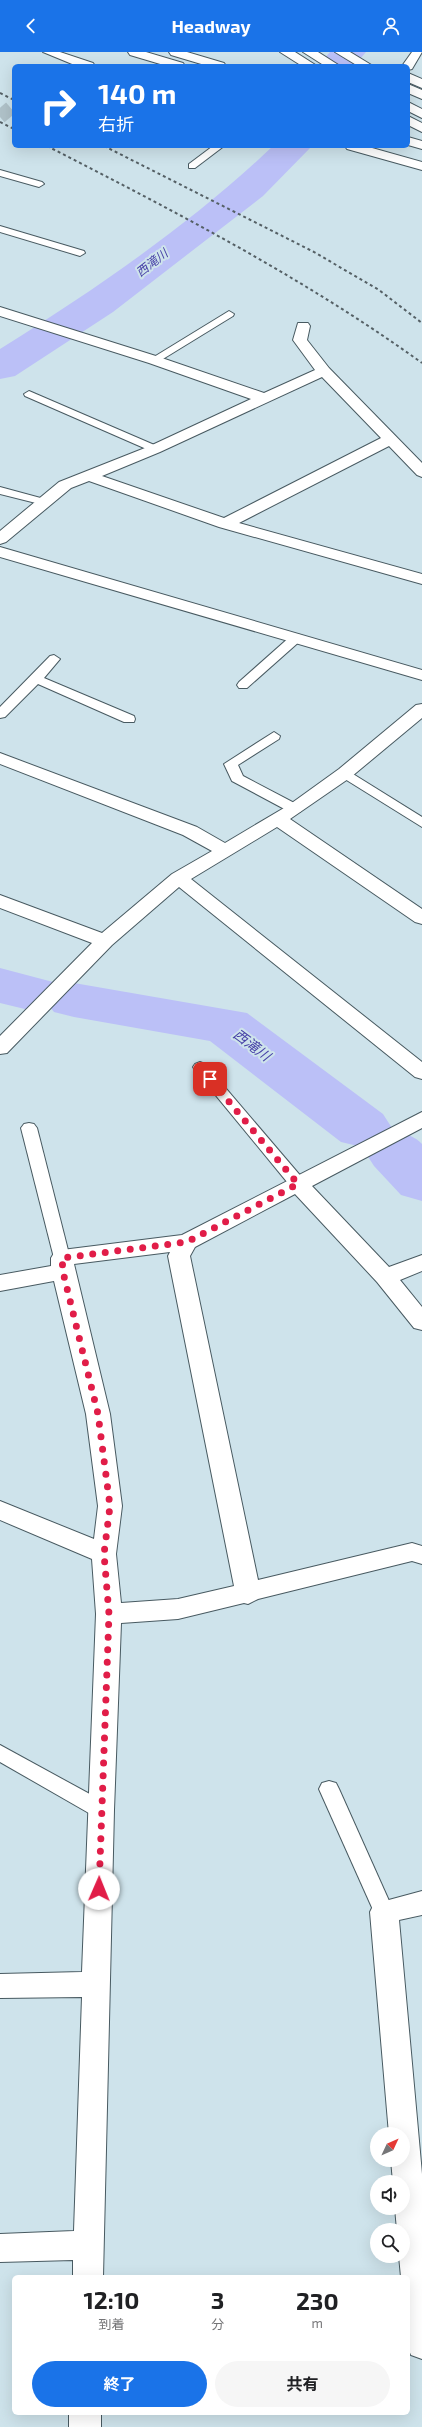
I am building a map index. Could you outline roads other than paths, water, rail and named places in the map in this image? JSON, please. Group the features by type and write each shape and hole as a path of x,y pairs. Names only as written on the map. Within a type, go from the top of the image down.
{"main road":[{"path":"48,64 51,52 84,64"},
{"path":"134,52 173,64"},
{"path":"175,52 214,64"},
{"path":"286,52 307,64"},
{"path":"309,52 330,64"},
{"path":"341,52 363,64"},
{"path":"409,64 418,52"},
{"path":"413,83 422,95"},
{"path":"410,107 422,114"},
{"path":"410,121 422,128"},
{"path":"410,135 422,137"},
{"path":"410,142 422,146"},
{"path":"358,148 422,166"},
{"path":"0,311 154,360 266,399"},
{"path":"303,326 300,340 324,371 422,472"},
{"path":"0,539 65,485 155,449 324,371"},
{"path":"225,524 391,439"},
{"path":"89,476 225,524 422,579"},
{"path":"0,552 422,675"},
{"path":"0,1048 105,941 179,878 295,810 345,774 419,716"},
{"path":"0,758 190,831 226,851"},
{"path":"278,820 422,918"},
{"path":"179,878 422,1072"},
{"path":"0,901 105,941"},
{"path":"0,1283 63,1265 187,1242 422,1119"},
{"path":"298,1184 385,1277 422,1322"},
{"path":"187,1242 179,1256 248,1594"},
{"path":"385,1277 422,1263"},
{"path":"63,1265 98,1414 110,1506 104,1554 109,1614 101,1810 88,2275"},
{"path":"0,1510 104,1554"},
{"path":"109,1614 178,1609 248,1594 412,1552 422,1555"},
{"path":"422,1903 384,1912 422,2344"},
{"path":"0,1986 96,1984"},
{"path":"0,2248 88,2245"},
{"path":"85,2415 85,2427"}],"lane":[{"path":"192,166 216,148"},
{"path":"0,173 39,184"},
{"path":"3,232 80,253"},
{"path":"154,360 229,314"},
{"path":"29,394 155,449"},
{"path":"0,490 44,502"},
{"path":"243,685 296,638"},
{"path":"0,714 54,659"},
{"path":"36,679 129,719"},
{"path":"274,736 231,764 237,778 295,810"},
{"path":"345,774 422,823"},
{"path":"200,1068 298,1184"},
{"path":"30,1128 63,1265"},
{"path":"0,1753 101,1810"},
{"path":"329,1789 384,1912"}],"waterway":[{"name":"西滝川","path":"337,64 349,52"},
{"name":"西滝川","path":"0,367 99,304 250,188 292,148"},
{"name":"西滝川","path":"0,985 33,994"},
{"name":"西滝川","path":"74,1000 227,1026 362,1128"},
{"name":"西滝川","path":"395,1152 422,1181"}],"tunnel":[{"path":"0,117 12,107"}],"railway":[{"path":"0,93 12,99"},
{"path":"0,122 12,128"},
{"path":"51,148 191,221 286,274 377,332 422,363"},
{"path":"108,148 314,252 379,290 422,323"}]}
